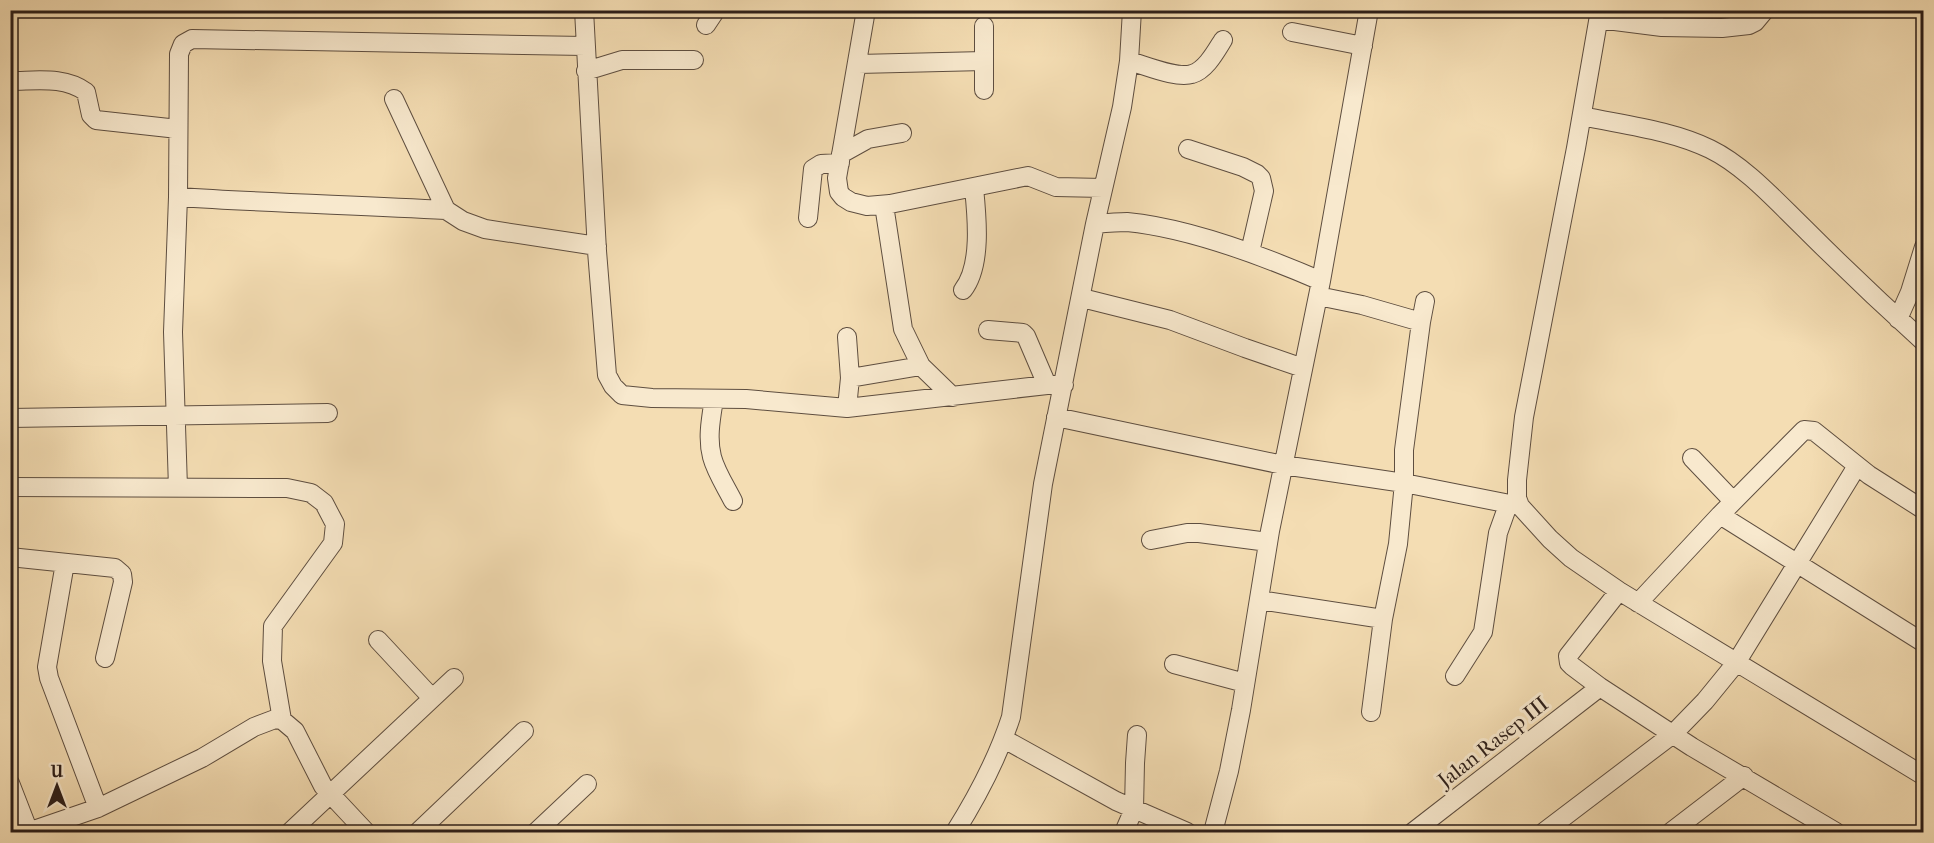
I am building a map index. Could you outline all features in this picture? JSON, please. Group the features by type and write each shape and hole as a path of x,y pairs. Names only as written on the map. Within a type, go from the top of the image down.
{"street":[{"path":"584,10 597,246 607,375 622,395 780,402 847,408 1056,385"},
{"path":"866,10 837,178 839,192 843,197 851,202 867,206 884,205 1028,177 1056,188 1103,188"},
{"path":"955,832 1004,740 1011,717 1040,506 1056,417 1056,385 1082,298 1095,224 1122,107 1129,61 1132,10"},
{"path":"1213,832 1229,771 1268,543 1319,289 1369,10"},
{"path":"1455,676 1483,632 1498,533 1517,498 1524,417 1582,116 1599,15 1662,27 1722,28 1755,22 1765,10"},
{"path":"984,26 984,90"},
{"path":"1292,32 1363,46"},
{"path":"178,488 173,332 178,197 179,54 183,44 192,39 585,46"},
{"path":"1129,61 1178,75 1193,74 1209,61 1223,40"},
{"path":"586,71 622,60 694,60"},
{"path":"858,64 984,61"},
{"path":"10,81 65,81 86,92 91,115 96,120 178,129"},
{"path":"394,99 446,210"},
{"path":"1582,116 1687,139 1712,149 1780,205 1923,342"},
{"path":"808,218 813,169 841,158 868,139 902,133"},
{"path":"1188,149 1243,167 1261,178 1264,191 1250,252"},
{"path":"963,290 969,279 976,252 978,233 974,188"},
{"path":"178,197 446,210 463,221 485,229 597,246"},
{"path":"884,205 903,329 921,366 953,397"},
{"path":"1095,224 1125,222 1152,226 1250,252 1319,289 1421,322"},
{"path":"1898,319 1910,292 1923,247"},
{"path":"1082,298 1170,320 1303,368"},
{"path":"1371,712 1383,619 1398,544 1406,439 1425,301"},
{"path":"988,330 1023,333 1056,385"},
{"path":"847,337 850,378 847,408"},
{"path":"850,378 921,366"},
{"path":"714,399 709,429 712,459 733,501"},
{"path":"10,418 328,413"},
{"path":"1056,417 1283,465 1404,483 1514,506 1571,558 1619,591 1923,776"},
{"path":"1638,603 1733,501 1804,430 1814,431 1869,475 1923,510"},
{"path":"1692,458 1733,501"},
{"path":"1548,831 1673,734 1705,701 1736,663 1857,466"},
{"path":"10,487 287,488 311,493 324,503 335,524 333,543 273,626 272,662 282,720"},
{"path":"1720,515 1923,643"},
{"path":"1151,540 1199,533 1268,543"},
{"path":"10,557 116,568 122,574 123,582 105,658"},
{"path":"65,563 47,667 49,678 98,808"},
{"path":"1619,591 1568,656 1569,663 1600,687 1692,747 1744,776 1810,827 1836,832"},
{"path":"1259,600 1383,619"},
{"path":"378,640 432,698"},
{"path":"1174,664 1245,683"},
{"path":"290,832 454,678"},
{"name":"Jalan Rasep III","path":"1413,832 1600,687"},
{"path":"10,783 29,832 98,808 202,758 254,727 275,719 282,720 295,731 319,779 330,795 366,832"},
{"path":"418,832 524,731"},
{"path":"1124,832 1134,808 1137,735"},
{"path":"1004,740 1116,801 1187,832"},
{"path":"1671,832 1744,776"},
{"path":"536,832 587,784"}]}
